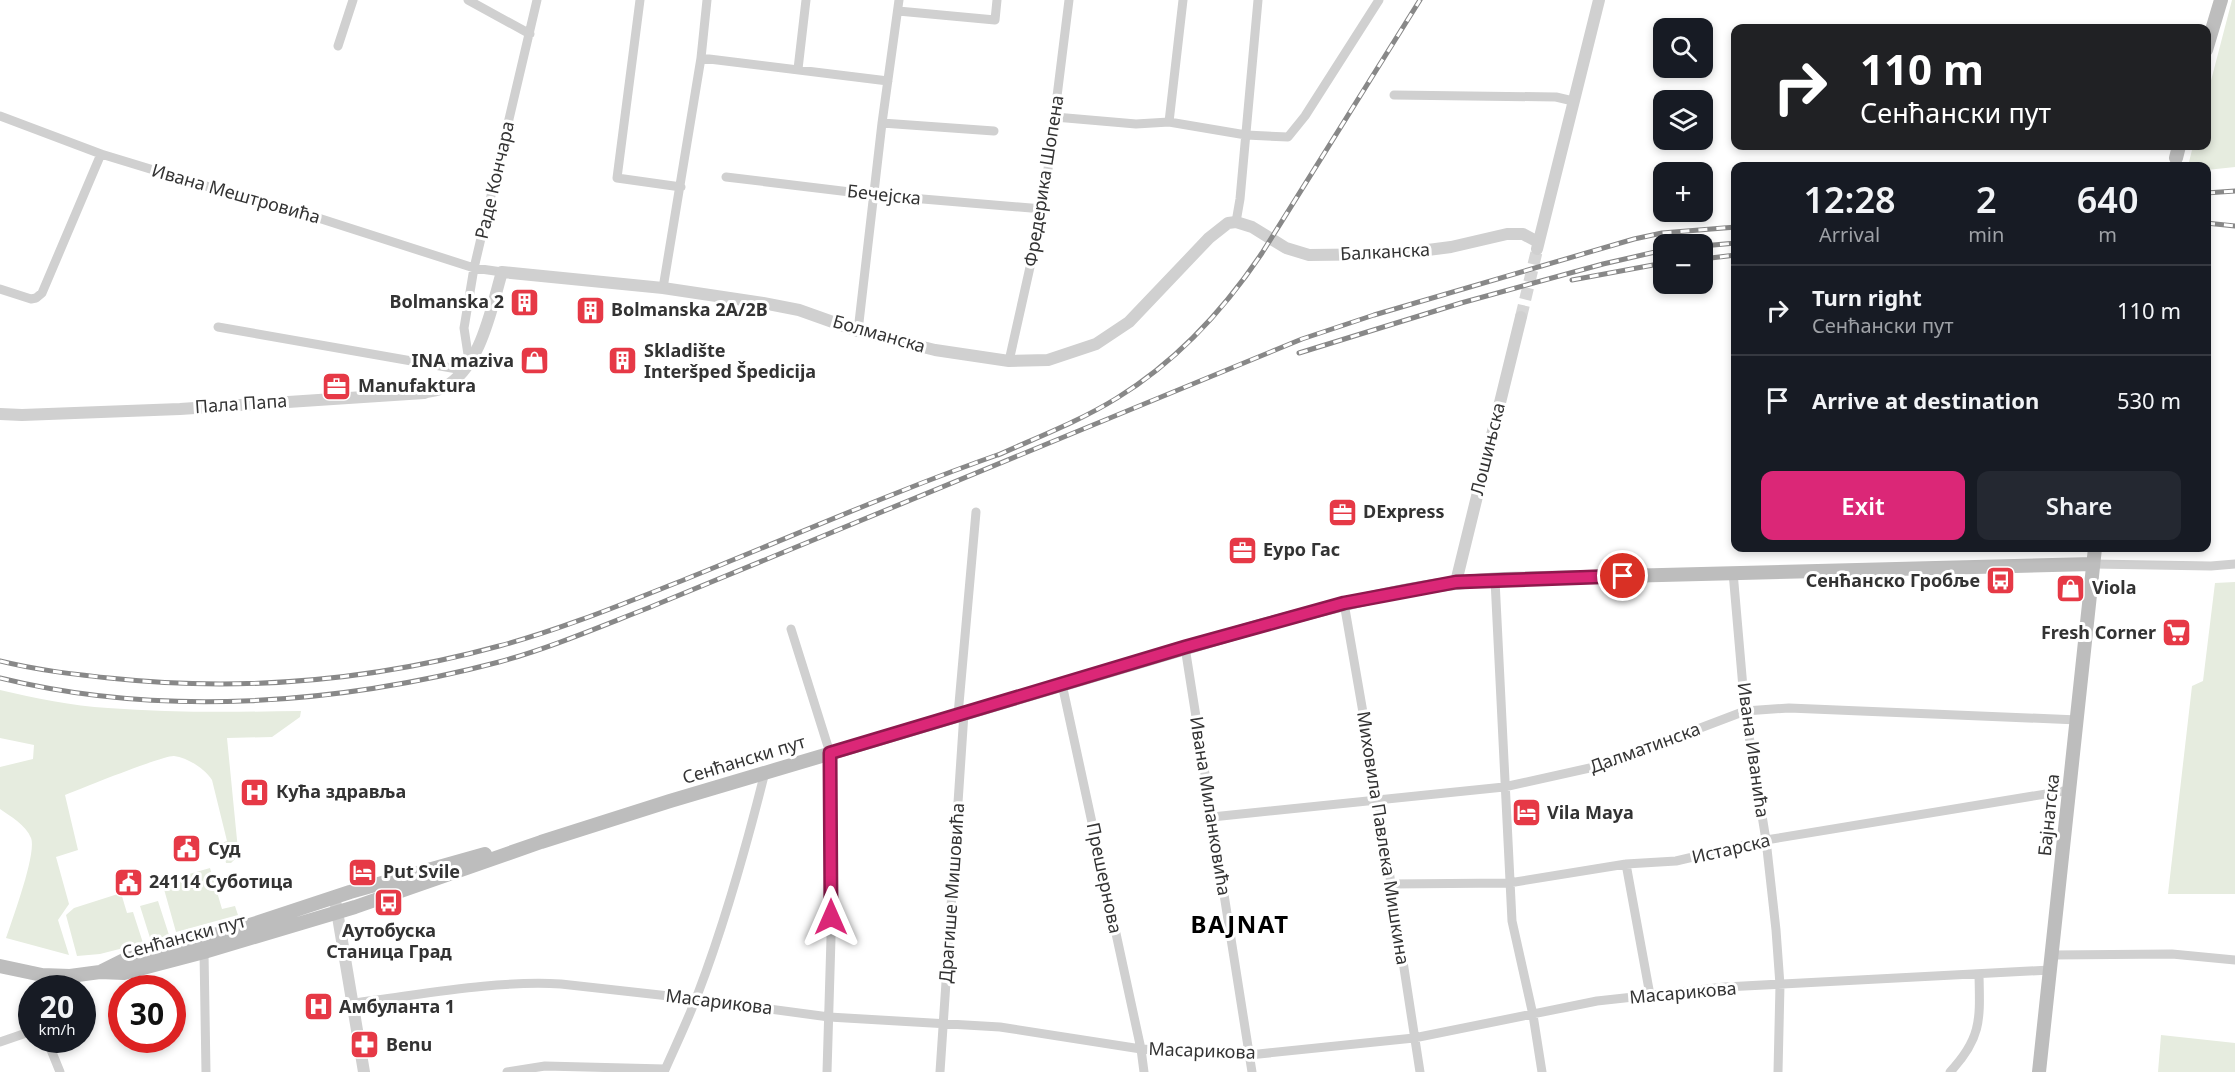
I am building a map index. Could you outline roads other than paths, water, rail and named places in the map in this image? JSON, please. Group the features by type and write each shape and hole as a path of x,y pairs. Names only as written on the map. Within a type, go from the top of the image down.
{"main road":[{"path":"2211,33 2221,0"},
{"name":"Бајнатска","path":"2040,1072 2094,552"},
{"name":"Сенћански пут","path":"100,972 124,973 204,952 337,912 498,859 541,842 765,772 1185,647 1344,603 1456,582 1733,572 2093,564"},
{"name":"Сенћански пут","path":"100,972 124,960 250,925 335,897 494,852 541,842"},
{"path":"0,966 42,975 70,976 100,972"}],"street":[{"path":"338,46 353,0"},
{"path":"468,0 530,34"},
{"name":"Раде Кончара","path":"466,365 464,328 474,268 537,0"},
{"path":"640,0 617,178 681,187"},
{"path":"663,288 701,58 707,0"},
{"path":"798,69 806,0"},
{"path":"858,331 899,0"},
{"path":"898,11 995,20 998,0"},
{"name":"Фредерика Шопена","path":"1010,361 1042,209 1069,0"},
{"path":"1169,122 1183,0"},
{"path":"1236,222 1258,0"},
{"path":"1055,117 1136,124 1169,122 1246,135 1288,137 1305,116 1379,0"},
{"path":"1394,95 1556,97 1573,101 1599,0"},
{"path":"701,58 888,81"},
{"name":"Балканска","path":"1236,222 1252,227 1286,248 1309,255 1397,254 1451,247 1507,234 1523,234 1538,246 1573,101"},
{"name":"Ивана Мештровића","path":"0,117 101,154 278,208 309,215 474,268"},
{"path":"882,123 994,131"},
{"path":"0,289 31,299 42,293 101,154"},
{"name":"Бечејска","path":"726,177 875,195 1042,209"},
{"name":"Болманска","path":"474,268 663,288 800,310 858,331 935,350 1010,361 1048,360 1070,355 1096,344 1129,322 1219,229 1228,223 1236,222"},
{"path":"218,327 466,365 482,340 502,272"},
{"name":"Лошињска","path":"1456,582 1521,317"},
{"name":"Пала Папа","path":"0,414 180,409 424,393 442,388 466,365"},
{"name":"Драгише Мишовића","path":"940,1072 961,714 976,512"},
{"name":"Сенћански пут","path":"2093,564 2211,566 2235,564"},
{"name":"Ивана Иванића","path":"1733,572 1745,711 1766,840 1780,985 1778,1072"},
{"path":"1495,580 1512,921 1533,1015 1542,1072"},
{"name":"Миховила Павлека Мишкина","path":"1344,603 1378,799 1419,1072"},
{"path":"791,629 830,753 827,1072"},
{"name":"Ивана Миланковића","path":"1185,647 1252,1072"},
{"name":"Прешернова","path":"1062,684 1141,1049 1144,1072"},
{"name":"Далматинска","path":"1212,817 1504,787 1565,775 1603,765 1745,711 1789,708 2078,720"},
{"path":"507,1072 545,1066 664,1071 696,999 739,874 765,772"},
{"name":"Истарска","path":"1391,885 1509,883 1626,864 1676,861 1766,840 2070,790"},
{"path":"1626,864 1650,995"},
{"path":"335,897 364,1072"},
{"path":"204,952 206,1072"},
{"path":"2052,955 2172,954 2235,960"},
{"name":"Масарикова","path":"354,1003 540,983 696,999 829,1017 1000,1027 1141,1049 1249,1055 1414,1038 1597,1001 1725,987 2050,970"},
{"path":"1950,1072 1975,1037 1980,1020 1979,975"},
{"path":"0,1042 18,1036"},
{"path":"52,1053 60,1072"}],"tunnel":[{"path":"1521,317 1537,250"}],"railway":[{"path":"998,455 1074,421 1139,384 1179,351 1215,315 1262,253 1420,0"},
{"path":"2211,193 2235,191"},
{"path":"2211,224 2235,226"},
{"path":"0,678 61,691 124,698 187,702 250,701 376,688 499,662 556,644 648,608 1302,339 1374,315 1634,239 1662,233 1731,227"},
{"path":"1713,245 1731,243"},
{"path":"1299,353 1461,303 1653,253"},
{"path":"1713,258 1731,256"},
{"path":"1572,280 1653,265"},
{"path":"0,661 95,676 207,684 256,683 354,675 451,658 547,632 594,615 884,498 1003,453"}],"place":[{"name":"Bolmanska 2","path":"525,302"},
{"name":"Bolmanska 2A/2B","path":"590,310"},
{"name":"INA maziva","path":"535,361"},
{"name":"Skladište Interšped Špedicija","path":"623,361"},
{"name":"Manufaktura","path":"337,386"},
{"name":"DExpress","path":"1342,512"},
{"name":"Еуро Гас","path":"1242,550"},
{"name":"Сенћанско Гробље","path":"2001,581"},
{"name":"Viola","path":"2071,588"},
{"name":"Fresh Corner","path":"2177,633"},
{"name":"Кућа здравља","path":"255,792"},
{"name":"Vila Maya","path":"1526,813"},
{"name":"Суд","path":"187,849"},
{"name":"Put Svile","path":"362,872"},
{"name":"24114 Суботица","path":"128,882"},
{"name":"Аутобуска Станица Град","path":"389,902"},
{"name":"Амбуланта 1","path":"318,1007"},
{"name":"Benu","path":"365,1045"}],"district":[{"name":"BAJNAT","path":"1240,925"}]}
